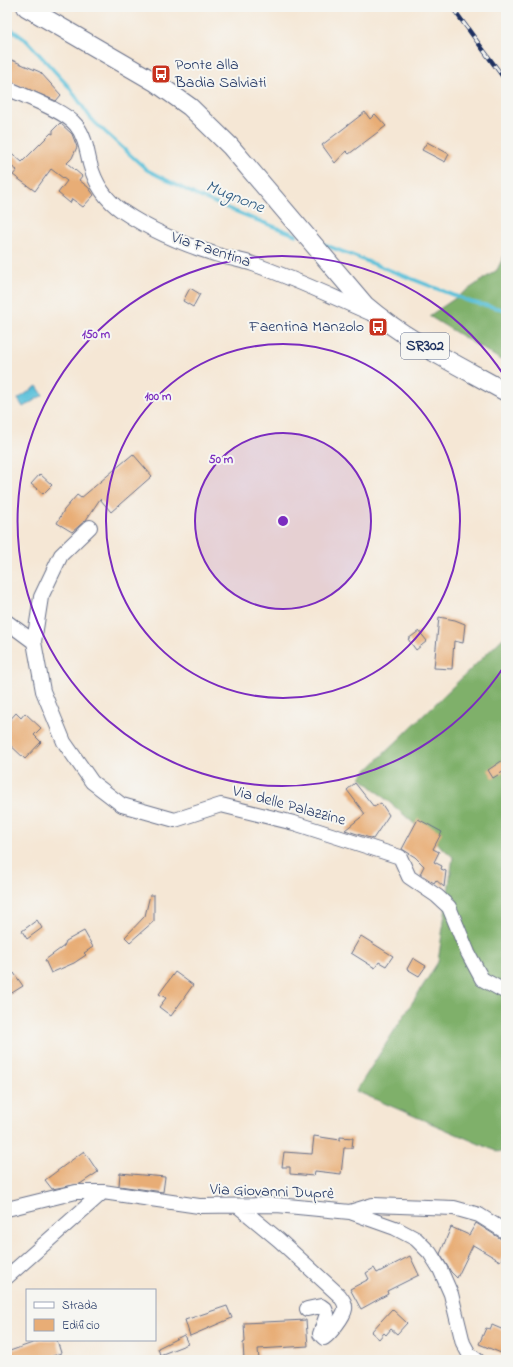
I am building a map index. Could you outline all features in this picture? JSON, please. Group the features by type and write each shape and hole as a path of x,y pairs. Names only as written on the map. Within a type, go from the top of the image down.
{"main road":[{"name":"Via Faentina","path":"26,7 173,94 203,119 230,146 366,305 404,334 506,392"}],"street":[{"name":"Via Faentina","path":"7,88 65,115 76,124 86,146 91,166 98,184 104,194 120,210 167,237 216,254 251,263 379,316"},
{"name":"Via delle Palazzine","path":"90,527 61,555 41,597 34,642 43,690 64,742 92,782 122,806 175,820 221,805 294,823 400,857 409,877 449,906 468,953 482,979 506,992"},
{"path":"7,622 34,642"},
{"name":"Via Giovanni Duprè","path":"7,1209 76,1192 103,1192 199,1206 277,1206 350,1212 395,1228 416,1239 430,1253 449,1288 463,1343 469,1354 477,1360"},
{"path":"7,1277 103,1192"},
{"path":"350,1212 373,1205 454,1208 479,1215 506,1232"},
{"path":"238,1206 279,1240 339,1295 343,1299 345,1307 345,1310 340,1318 324,1338 320,1334 327,1314 326,1309 321,1306 307,1309"}],"green space":[{"path":"506,252 506,363 429,316 497,270"},
{"path":"506,635 506,1150 498,1152 356,1091 438,962 453,857 360,777"}],"water":[{"path":"37,386 43,395 23,407 18,399"}],"building":[{"path":"7,58 40,72 61,95 56,101 7,80"},
{"path":"365,112 370,119 375,114 386,126 349,154 346,151 335,163 322,145"},
{"path":"60,123 72,134 77,147 72,158 67,163 82,176 79,180 88,187 94,195 83,207 72,199 70,203 58,193 67,181 51,169 35,191 13,175 17,170 7,164 7,149 22,162 51,133 53,134 53,130"},
{"path":"427,142 449,154 445,162 422,150"},
{"path":"190,288 200,294 193,307 183,301"},
{"path":"133,454 152,476 111,512 100,499 86,520 72,532 57,523 64,510 77,495 81,498"},
{"path":"40,474 52,485 43,494 31,484"},
{"path":"439,617 455,620 465,624 463,643 454,641 452,669 434,668"},
{"path":"419,631 427,641 416,650 408,639"},
{"path":"16,713 21,718 25,713 41,728 34,735 41,742 25,759 7,742 7,723"},
{"path":"506,758 506,770 493,778 488,770"},
{"path":"355,783 374,807 381,803 389,815 373,839 345,830 365,814 347,790"},
{"path":"418,819 442,832 433,849 439,852 434,862 442,866 441,869 446,871 444,887 436,880 434,883 420,874 424,866 415,857 402,849"},
{"path":"150,895 154,895 154,921 130,942 125,937 145,916"},
{"path":"37,920 42,928 27,939 22,931"},
{"path":"84,931 93,947 84,953 86,955 74,963 51,973 45,960 64,946 66,941"},
{"path":"361,936 393,956 386,966 379,962 375,968 351,953"},
{"path":"413,958 426,966 419,976 407,969"},
{"path":"175,972 193,985 171,1016 159,1007 166,998 159,994"},
{"path":"14,973 23,986 7,996 7,978"},
{"path":"314,1136 340,1140 340,1137 353,1138 352,1148 344,1148 341,1174 315,1171 314,1176 290,1174 290,1167 282,1167 284,1152 312,1154"},
{"path":"84,1151 98,1172 80,1184 52,1189 45,1180"},
{"path":"120,1173 165,1177 163,1192 119,1186"},
{"path":"476,1223 506,1242 506,1250 500,1261 473,1245 457,1278 451,1272 440,1254 451,1227 469,1235"},
{"path":"410,1256 419,1275 387,1291 388,1294 361,1309 350,1289 369,1279 366,1273 374,1268 377,1273"},
{"path":"227,1306 232,1318 190,1336 185,1320"},
{"path":"392,1309 407,1323 397,1334 391,1329 386,1335 384,1333 379,1339 371,1332"},
{"path":"306,1320 308,1346 258,1349 259,1360 244,1360 244,1323"},
{"path":"492,1325 506,1331 506,1355 479,1344 486,1328 490,1329"},
{"path":"184,1335 188,1344 160,1355 158,1348"},
{"path":"38,1341 57,1341 61,1353 42,1360 7,1360 7,1352"}],"waterway":[{"name":"Mugnone","path":"7,26 27,41 69,87 92,120 147,170 198,196 296,235"},
{"name":"Mugnone","path":"323,244 471,302 506,310"}],"railway":[{"path":"452,7 506,81"}],"place":[{"name":"Ponte alla Badia Salviati","path":"161,74"},
{"name":"Faentina Manzolo","path":"378,327"}]}
